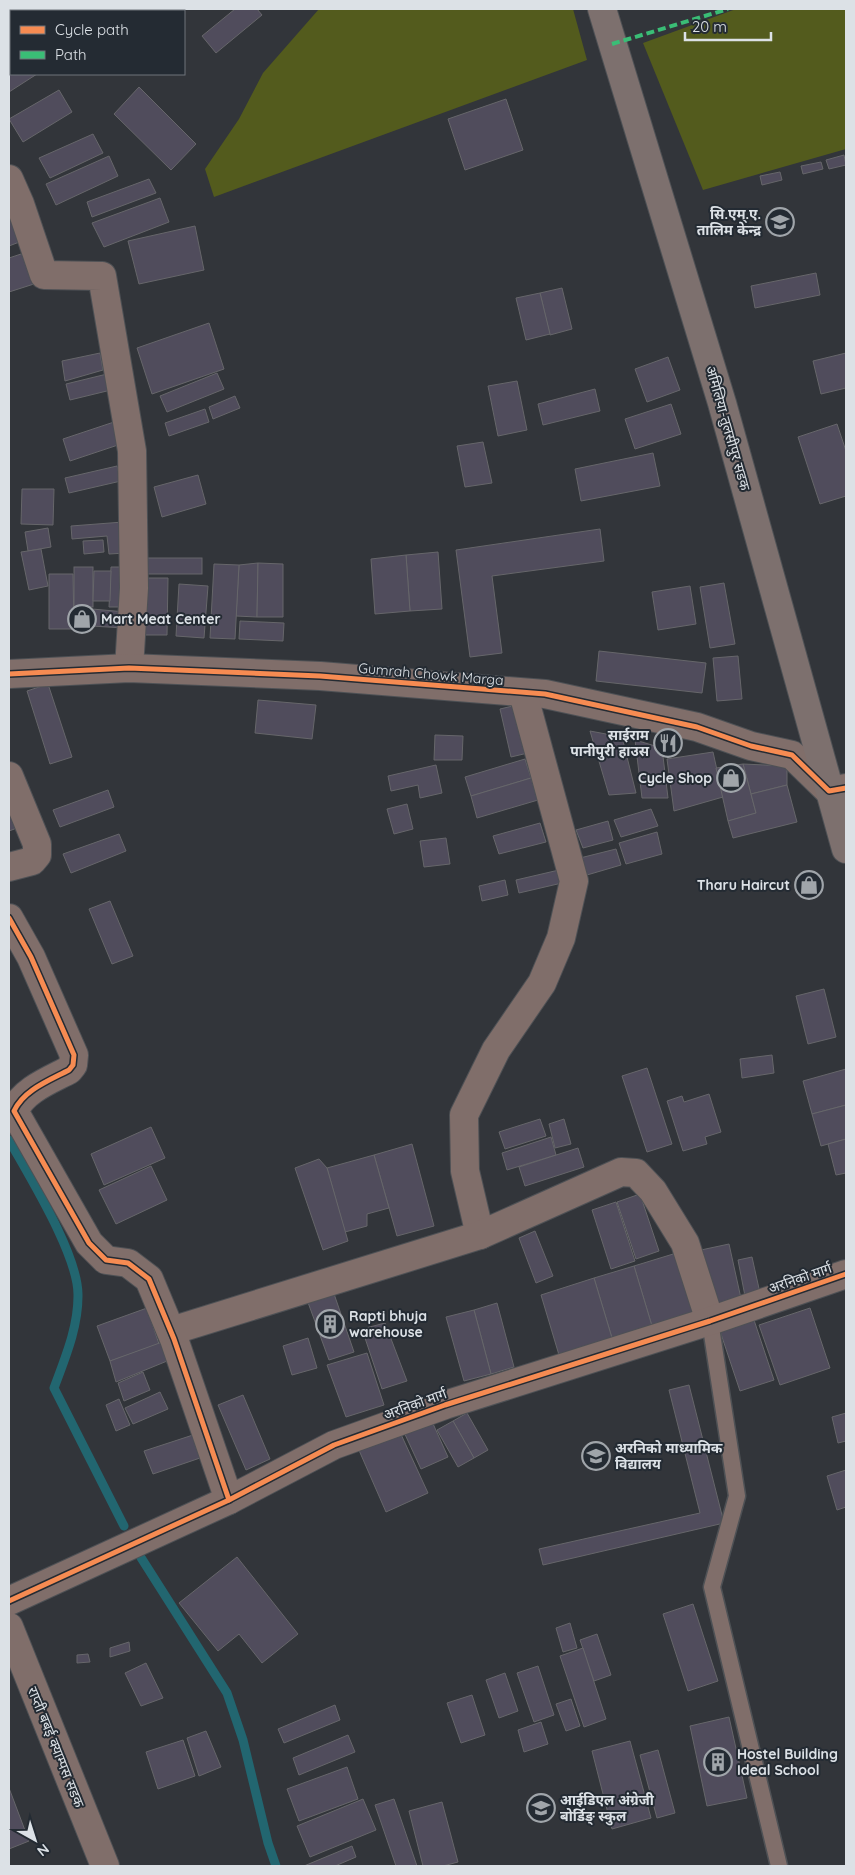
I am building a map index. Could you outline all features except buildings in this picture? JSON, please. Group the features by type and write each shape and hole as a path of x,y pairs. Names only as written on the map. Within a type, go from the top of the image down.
{"main road":[{"name":"अमिलिया-तुलसीपुर सडक","path":"602,9 838,789 846,850"}],"street":[{"path":"9,179 20,204 44,275 102,276 132,451 134,588 129,668"},
{"name":"Gumrah Chowk Marga","path":"9,674 129,668 320,676 545,694 697,727 751,746 792,756 838,789"},
{"path":"480,1235 465,1171 464,1116 496,1050 542,983 561,938 574,881 523,693"},
{"path":"9,776 37,844 37,855 32,861 9,868"},
{"path":"9,918 31,957 74,1055 73,1065 69,1070 28,1092 19,1100 14,1111 89,1243 106,1260 128,1264 149,1280 171,1331 229,1500"},
{"path":"171,1331 480,1235 621,1172 636,1173 653,1191 686,1243 710,1320"},
{"name":"अरनिको मार्ग","path":"9,1601 229,1500 334,1445 445,1405 846,1274"},
{"name":"राप्ती बबई क्याम्पस सडक","path":"9,1627 105,1866"}],"lane":[{"path":"710,1320 737,1496 712,1587 779,1866"}],"green space":[{"path":"319,9 573,9 587,60 214,197 205,169 239,119 263,73"},
{"path":"736,9 846,9 846,149 703,190 643,43"}],"waterway":[{"path":"9,1140 51,1216 62,1239 76,1279 78,1296 76,1320 54,1388 124,1526"},
{"path":"140,1556 227,1693 243,1740 268,1843 276,1866"}],"marked path":[{"path":"612,44 728,9"}],"cycle path":[{"path":"9,674 129,668 320,676 545,694 697,727 751,746 792,755 829,791 846,788"},
{"path":"9,918 31,957 74,1055 73,1065 69,1070 30,1092 14,1111 89,1243 106,1260 128,1263 149,1279 174,1339 229,1500"},
{"path":"9,1601 229,1500 334,1445 445,1405 710,1321 846,1274"}],"place":[{"name":"सि.एम्.ए. तालिम केन्द्र","path":"780,222"},
{"name":"Mart Meat Center","path":"82,619"},
{"name":"साईराम पानीपुरी हाउस","path":"668,743"},
{"name":"Cycle Shop","path":"731,778"},
{"name":"Tharu Haircut","path":"809,885"},
{"name":"Rapti bhuja warehouse","path":"330,1324"},
{"name":"अरनिको माध्यामिक विद्यालय","path":"596,1456"},
{"name":"Hostel Building Ideal School","path":"718,1762"},
{"name":"आईडिएल अंग्रेजी बोर्डिङ् स्कुल","path":"541,1808"}]}
